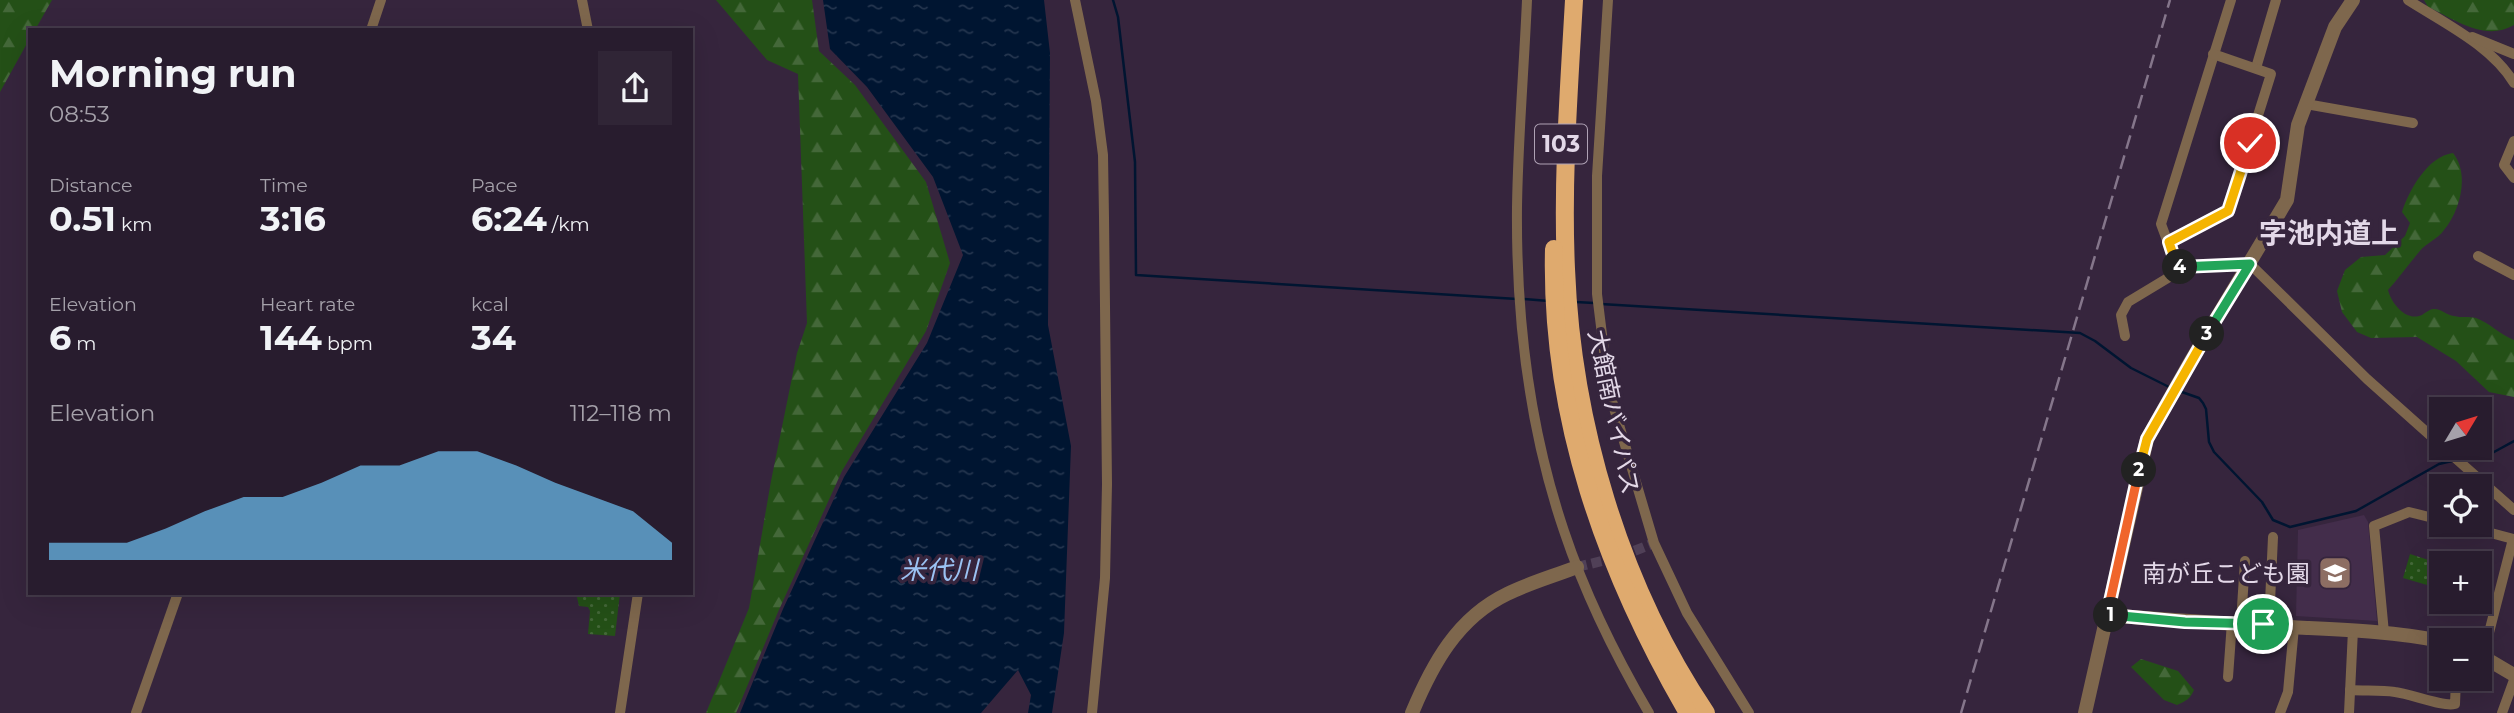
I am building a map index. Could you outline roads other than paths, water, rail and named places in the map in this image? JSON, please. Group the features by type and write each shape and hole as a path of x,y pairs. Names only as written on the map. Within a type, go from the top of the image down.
{"highway":[{"name":"大館南バイパス","path":"1574,8 1558,174 1562,322 1560,364 1577,450 1605,541 1642,629 1688,713"},
{"name":"大館南バイパス","path":"1562,322 1618,536 1655,621 1706,713"}],"street":[{"path":"372,28 381,0"},
{"path":"582,0 588,28"},
{"path":"1075,0 1096,102 1102,155 1104,230 1107,524 1105,578 1092,713"},
{"path":"1527,0 1517,207 1520,292 1530,393 1554,498 1577,567 1629,679 1649,713"},
{"path":"1608,0 1597,176 1598,303 1609,391 1654,543 1687,613 1749,713"},
{"path":"2231,0 2161,224 2177,267 2250,264 2367,379 2429,435"},
{"path":"2256,68 2276,0"},
{"path":"2085,713 2147,439 2287,200 2298,125 2335,27 2353,0"},
{"path":"2408,0 2453,29 2506,69 2514,83"},
{"path":"2453,29 2514,54"},
{"path":"2169,242 2228,211 2271,74 2213,54"},
{"path":"2306,104 2413,123"},
{"path":"2514,141 2504,165 2514,178"},
{"path":"2478,256 2514,275"},
{"path":"2125,336 2121,315 2128,302 2186,267"},
{"path":"2457,460 2514,510"},
{"path":"2384,633 2374,526 2409,512 2429,517"},
{"path":"2489,628 2513,539 2492,533"},
{"path":"2269,624 2273,537"},
{"path":"2228,677 2245,561"},
{"path":"1412,713 1443,650 1461,626 1506,594 1577,567"},
{"path":"136,713 177,595"},
{"path":"620,713 638,595"},
{"path":"2107,615 2185,622 2237,622 2353,630 2429,639"},
{"path":"2280,713 2288,692 2294,627"},
{"path":"2349,713 2353,630"},
{"path":"2492,662 2514,677 2502,713"},
{"path":"2350,690 2395,692 2424,697 2448,706 2455,704 2456,691"}],"water":[{"name":"米代川","path":"823,0 1044,0 1050,53 1048,325 1071,446 1064,633 1052,713 1028,713 1031,695 1018,670 981,713 740,713 783,609 844,477 927,343 963,255 933,177 867,87 830,49"}],"waterway":[{"path":"1113,0 1118,17 1135,162 1136,275 1517,299"},
{"path":"1524,299 1549,301"},
{"path":"1576,302 1594,303"},
{"path":"1601,304 2080,333 2131,368 2169,387"},
{"path":"2179,391 2199,398 2203,403 2209,442 2214,452 2262,502 2273,520 2290,527 2356,511 2439,464 2452,461"},
{"path":"2492,452 2514,441"}],"tunnel":[{"path":"1577,567 1619,557 1654,543"}],"railway":[{"path":"1961,713 2170,0"}],"place":[{"name":"南が丘こども園","path":"2335,573"}],"district":[{"name":"字池内道上","path":"2329,233"}]}
